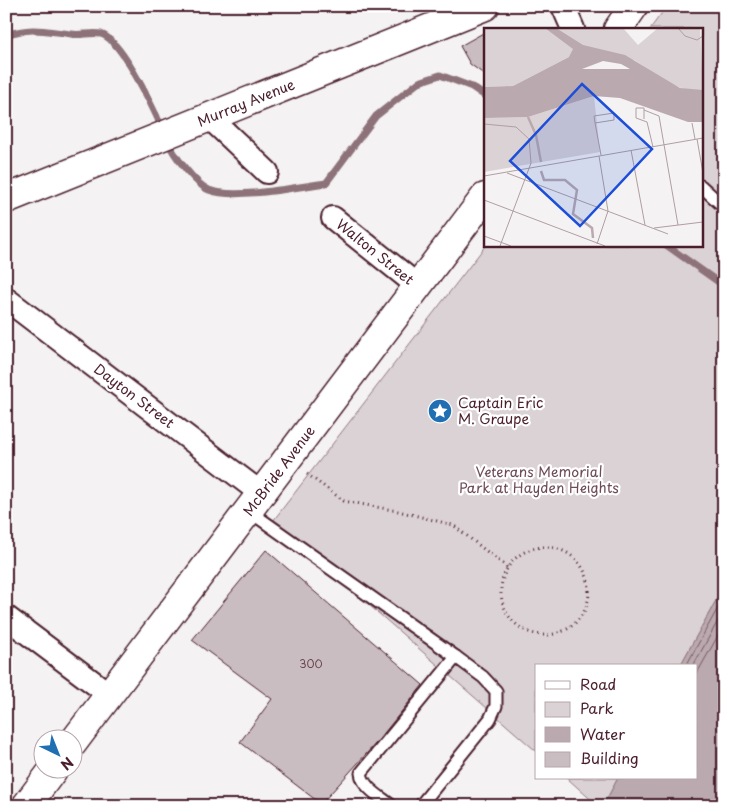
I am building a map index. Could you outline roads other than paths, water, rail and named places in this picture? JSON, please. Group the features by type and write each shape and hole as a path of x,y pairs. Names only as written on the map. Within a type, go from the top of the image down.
{"main road":[{"name":"Murray Avenue","path":"6,199 485,6"},
{"path":"619,28 634,6"},
{"name":"McBride Avenue","path":"82,731 484,198"},
{"path":"26,806 46,780"}],"street":[{"path":"563,6 573,28"},
{"path":"210,118 267,172"},
{"name":"Walton Street","path":"333,218 418,286"},
{"name":"Dayton Street","path":"6,299 256,502"},
{"path":"6,617 110,695"}],"lane":[{"path":"702,187 724,207"},
{"path":"256,502 484,677 496,691 496,706 490,719 420,806"},
{"path":"392,806 368,787 362,780 361,773 456,657"}],"water":[{"path":"724,586 724,806 603,806 617,780 698,780 698,664 681,664"}],"waterway":[{"path":"6,35 15,32 39,30 75,34 101,34 109,39 127,62 163,130"},
{"path":"167,140 185,168 197,182 209,190 234,194 283,190 326,183 376,116 419,82 440,75 472,87 484,95"},
{"path":"667,246 724,286"}],"place":[{"name":"Captain Eric M. Graupe","path":"440,411"}],"park label":[{"name":"Veterans Memorial Park at Hayden Heights","path":"539,480"}]}
